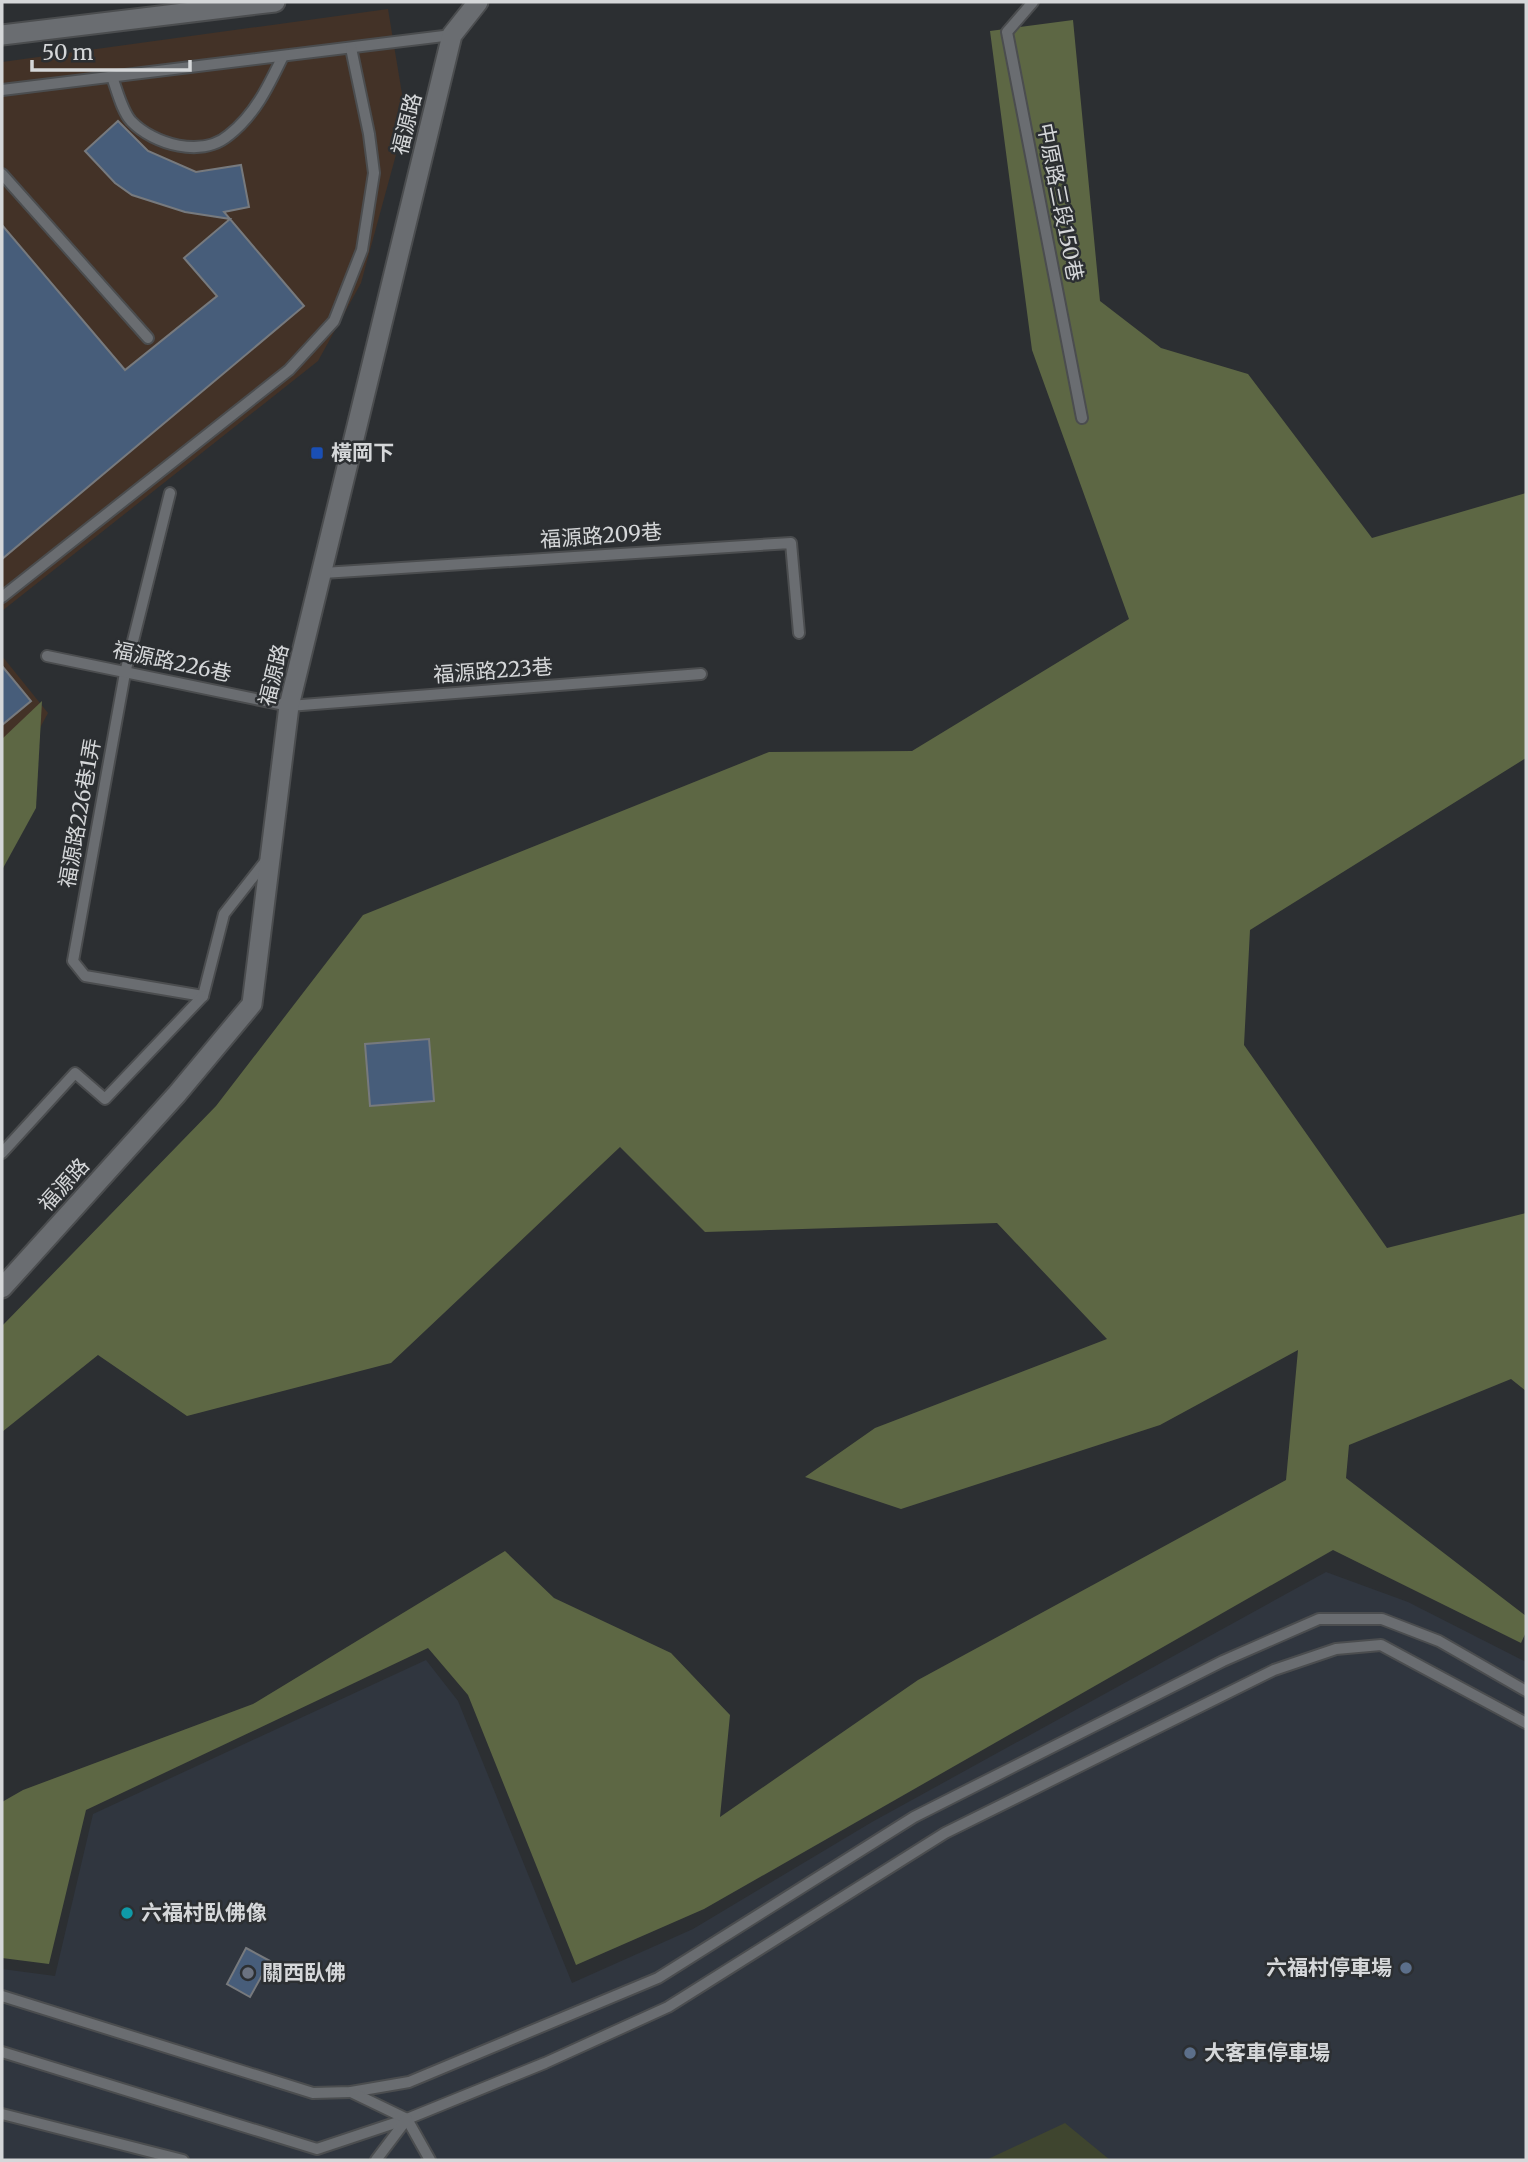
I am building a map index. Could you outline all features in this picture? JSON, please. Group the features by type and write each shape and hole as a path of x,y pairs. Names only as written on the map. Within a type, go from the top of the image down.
{"street":[{"path":"2,35 275,2"},
{"name":"福源路","path":"2,1288 177,1094 252,1004 289,706 452,36 478,2"}],"lane":[{"name":"中原路三段150巷","path":"1032,2 1007,32 1082,418"},
{"path":"2,90 452,36"},
{"path":"2,597 289,370 334,321 362,250 374,173 369,134 351,48"},
{"path":"112,77 130,120 160,141 193,148 228,137 259,103 283,56"},
{"path":"2,174 148,338"},
{"name":"福源路226巷1弄","path":"170,493 125,673 73,961 85,976 204,996"},
{"name":"福源路209巷","path":"323,573 792,543 799,633"},
{"name":"福源路226巷","path":"47,656 289,706"},
{"name":"福源路223巷","path":"289,706 701,674"},
{"path":"2,1153 75,1073 105,1099 204,996 224,914 270,855"},
{"path":"2,1996 313,2093 351,2092 409,2082 659,1978 914,1817 1223,1661 1319,1619 1382,1619 1439,1641 1526,1691"},
{"path":"2,2053 317,2149 407,2119 545,2063 668,2007 945,1833 1274,1670 1336,1650 1381,1646 1526,1723"},
{"path":"351,2092 407,2119 430,2160"},
{"path":"2,2113 183,2160"},
{"path":"376,2160 407,2119"}],"shaded area":[{"path":"388,9 406,118 361,283 318,361 2,611 2,62"},
{"path":"2,656 48,713 2,799"},
{"path":"1326,1572 1408,1602 1526,1662 1526,2160 2,2160 2,1969 55,1976 93,1814 426,1660 458,1701 572,1983 693,1929 872,1822"}],"green space":[{"path":"1073,20 1100,301 1161,348 1248,374 1372,538 1526,493 1526,758 1250,930 1244,1045 1387,1248 1526,1213 1526,1391 1511,1379 1349,1445 1346,1478 1526,1616 1526,1632 1521,1643 1333,1550 704,1909 576,1965 468,1695 428,1648 86,1810 49,1964 2,1958 2,1802 23,1790 253,1704 505,1551 554,1598 671,1653 730,1715 720,1817 918,1680 1286,1480 1298,1350 1160,1425 901,1509 805,1477 875,1428 1107,1339 997,1223 705,1232 620,1147 391,1363 187,1416 98,1355 2,1432 2,1326 216,1106 363,915 769,752 912,751 1129,619 1032,350 990,31"},
{"path":"42,701 36,808 2,870 2,739"},
{"path":"1065,2123 1110,2160 986,2160"}],"building":[{"path":"118,121 148,151 196,172 241,165 249,207 224,212 230,219 185,212 132,195 115,183 85,151"},
{"path":"230,219 304,306 2,559 2,225 125,370 217,296 184,258"},
{"path":"2,666 31,701 2,725"},
{"path":"429,1039 434,1101 370,1106 365,1044"},
{"name":"關西臥佛","path":"246,1948 270,1961 250,1997 227,1984"}],"place":[{"name":"橫岡下","path":"317,453"},
{"name":"六福村臥佛像","path":"127,1913"},
{"name":"六福村停車場","path":"1406,1968"},
{"name":"關西臥佛","path":"248,1973"},
{"name":"大客車停車場","path":"1190,2053"}]}
